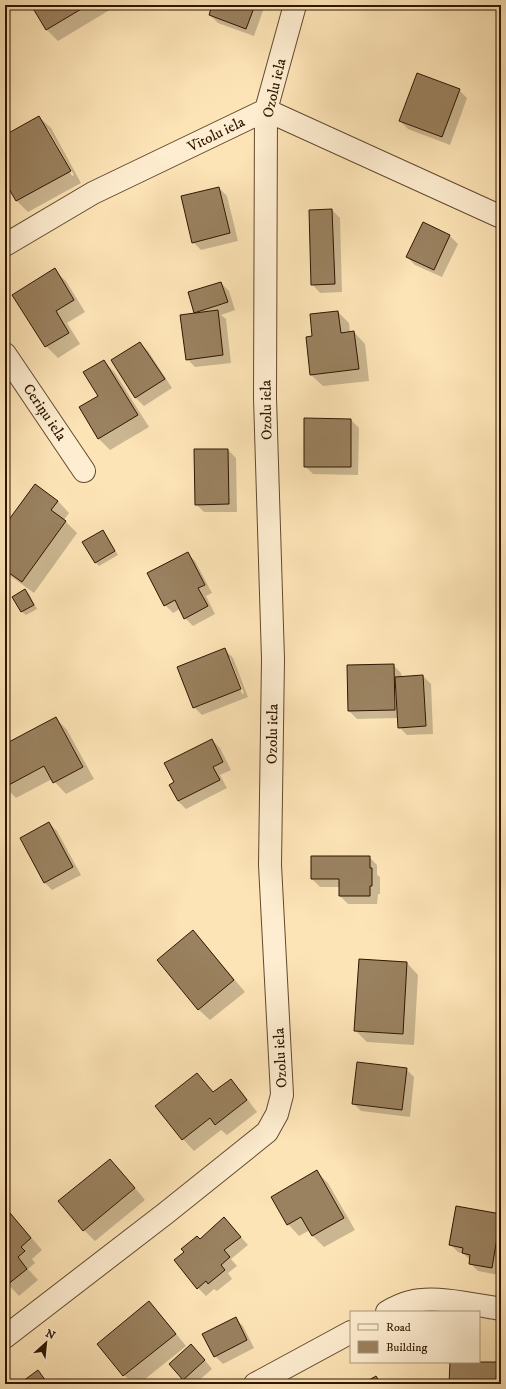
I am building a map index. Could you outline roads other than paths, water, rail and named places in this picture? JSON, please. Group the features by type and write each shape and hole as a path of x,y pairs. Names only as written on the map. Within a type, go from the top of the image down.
{"street":[{"name":"Ozolu iela","path":"5,1337 166,1213 267,1132 277,1114 282,1095 270,865 273,659 265,398 266,110 295,5"},
{"path":"266,110 499,216"},
{"name":"Vītolu iela","path":"5,245 93,193 266,110"},
{"name":"Ceriņu iela","path":"5,354 84,471"},
{"path":"389,1311 410,1302 426,1300 463,1302 501,1309"},
{"path":"255,1384 350,1333"}]}
